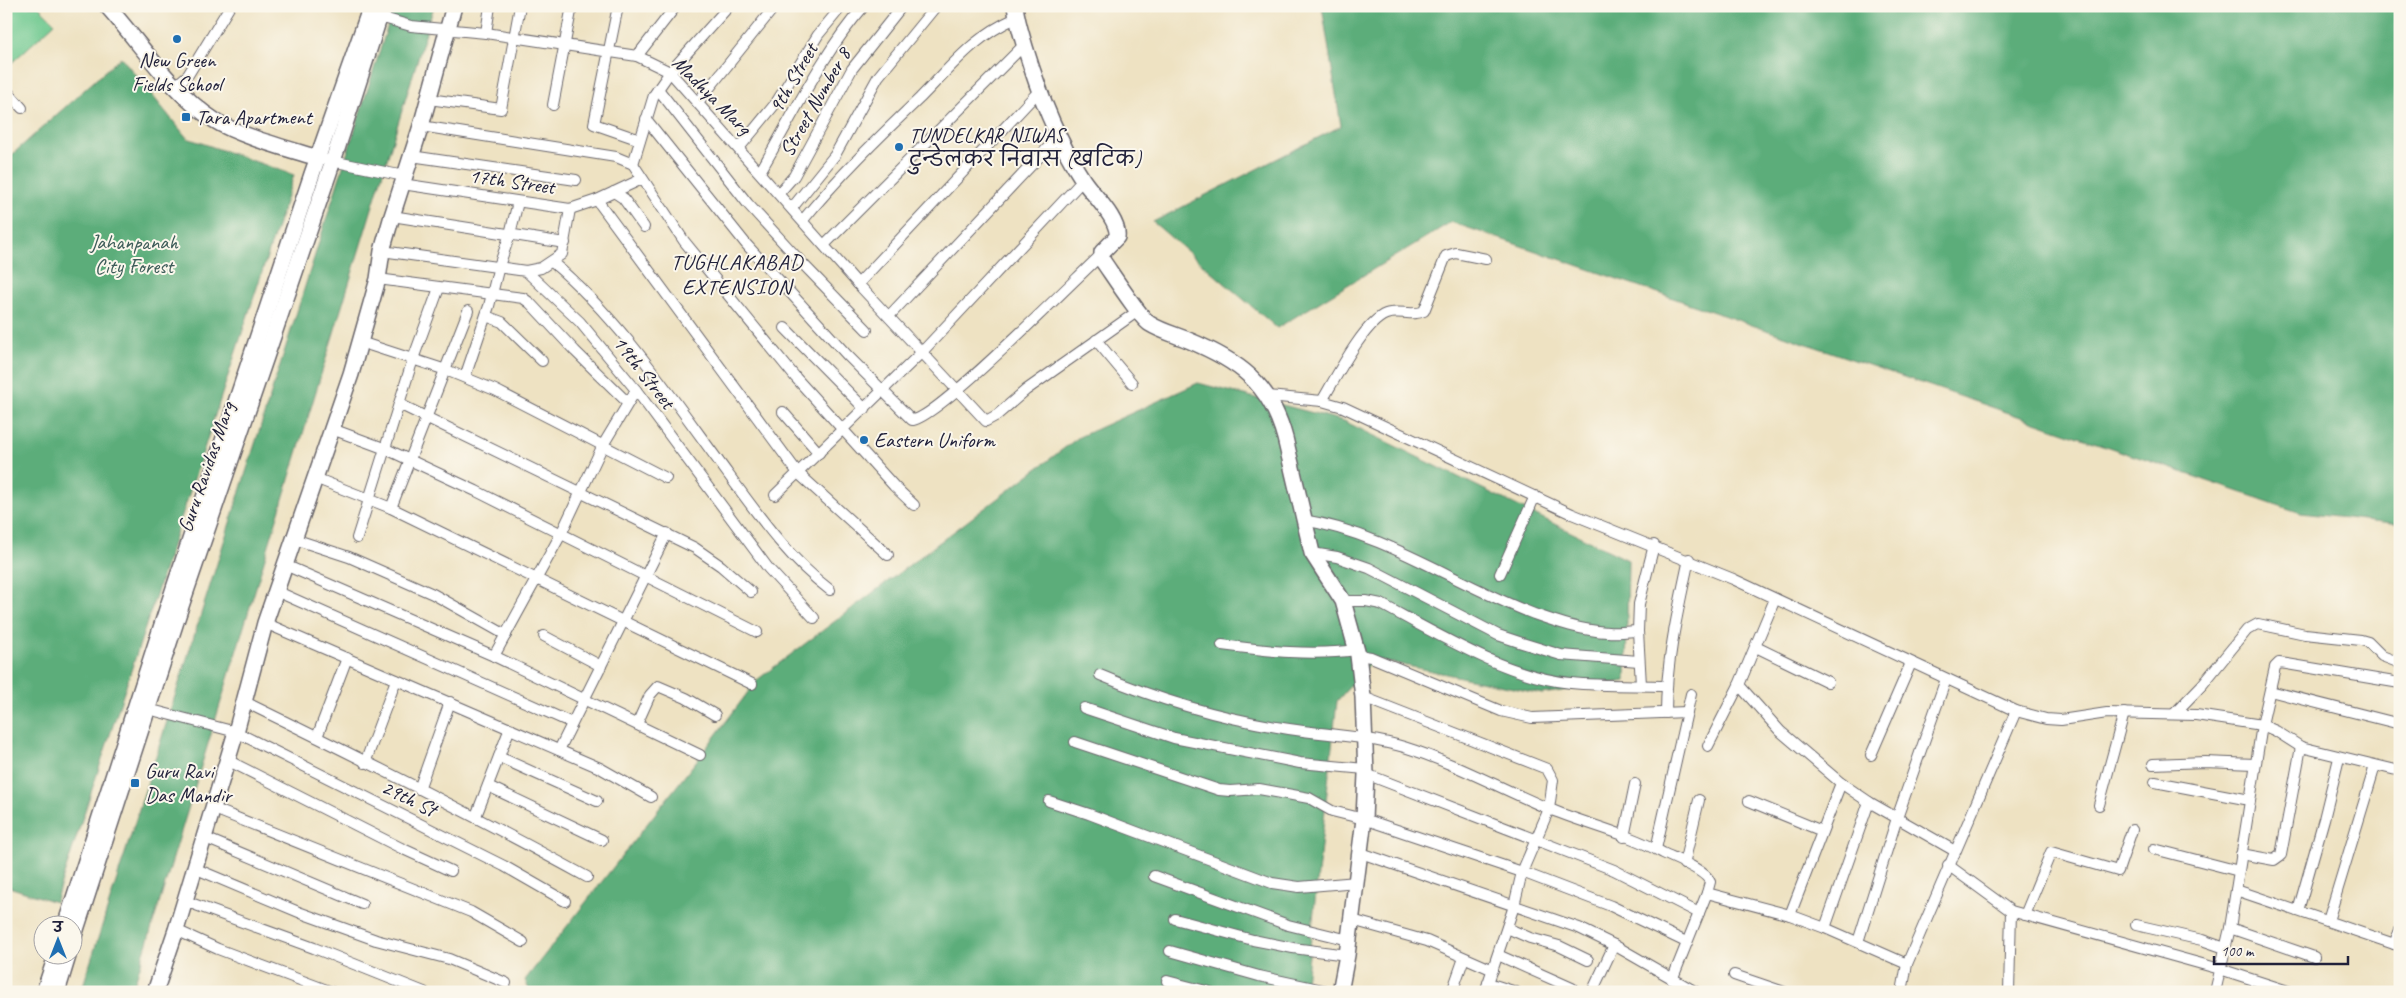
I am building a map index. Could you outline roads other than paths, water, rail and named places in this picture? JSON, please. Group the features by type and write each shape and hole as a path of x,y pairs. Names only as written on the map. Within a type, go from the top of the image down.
{"street":[{"path":"107,6 175,86 203,112 227,127 325,160"},
{"path":"175,86 188,75 230,6"},
{"path":"156,992 245,702 265,623 360,342 378,279 382,252 392,216 429,99 454,6"},
{"path":"486,34 490,6"},
{"path":"429,99 500,109 520,6"},
{"path":"553,105 566,46 572,6"},
{"path":"618,6 594,124 640,140"},
{"path":"637,56 676,6"},
{"path":"632,164 654,95 670,72 729,6"},
{"path":"698,102 775,6"},
{"path":"739,148 776,103 818,35 842,6"},
{"name":"9th Street","path":"760,172 826,57 864,6"},
{"name":"Street Number 8","path":"779,193 794,176 852,69 902,6"},
{"path":"792,208 835,155 878,77 936,6"},
{"name":"Madhya Marg","path":"378,10 412,26 486,34 637,56 670,72 858,284 982,418 986,420 1008,407 1026,390 1138,311"},
{"name":"Guru Ravidas Marg","path":"68,916 168,603 378,10"},
{"path":"646,120 746,244 847,355 912,420 925,416 958,390 1118,237 1117,226 1083,180 1058,137 1039,91 1016,12 959,56 834,182 803,220"},
{"path":"824,245 1024,44"},
{"path":"658,89 748,204 802,264 867,330"},
{"path":"6,90 22,108"},
{"path":"858,284 1039,91"},
{"path":"421,126 616,157 632,164 684,241 738,308 796,378 894,486 914,505"},
{"path":"889,316 1058,137"},
{"path":"411,156 576,180"},
{"name":"Guru Ravidas Marg","path":"80,916 325,160"},
{"name":"17th Street","path":"325,160 403,180 518,202 570,208 597,200 642,178"},
{"path":"775,495 844,430 922,352 1083,180"},
{"path":"614,192 623,198 644,227"},
{"path":"597,200 798,473 888,555"},
{"path":"465,377 486,316 498,266 510,234 518,202"},
{"path":"382,252 526,271 541,268 562,254 570,208"},
{"path":"392,216 565,243"},
{"path":"1322,401 1352,351 1380,317 1394,311 1412,314 1424,311 1446,256 1456,253 1486,259"},
{"path":"1101,255 1148,323 1220,353 1253,377 1268,396 1280,419 1312,552 1343,601 1357,652 1363,697 1363,737 1366,771 1361,853 1340,992"},
{"path":"552,262 582,287 649,367 778,540 816,580 830,590"},
{"name":"19th Street","path":"526,271 580,322 636,390 768,568 814,618"},
{"path":"378,279 522,298 530,303 575,351 628,402"},
{"path":"357,538 399,404 439,288"},
{"path":"391,508 428,419 468,311"},
{"path":"486,316 502,322 542,361"},
{"path":"785,328 865,408"},
{"path":"1096,340 1132,383"},
{"path":"360,342 465,377 666,478"},
{"path":"494,656 562,534 603,445 636,390"},
{"path":"1268,396 1322,401 1343,407 1572,514 1689,559 1911,664 2016,711 2046,719 2061,720 2107,713 2174,714 2196,715 2262,725 2276,731 2301,747 2339,758 2400,771"},
{"path":"399,404 667,533 695,548 721,566 751,592"},
{"path":"783,412 819,453"},
{"path":"332,429 386,449 562,534 757,632"},
{"path":"315,478 391,508 752,684"},
{"path":"1500,574 1535,496"},
{"path":"1303,520 1324,523 1366,537 1476,589 1551,620 1608,632 1638,631"},
{"path":"559,750 667,533"},
{"path":"294,539 349,557 433,594 506,635"},
{"path":"1641,685 1638,631 1639,604 1654,545"},
{"path":"1312,552 1337,557 1369,568 1498,635 1561,655 1639,661"},
{"path":"1666,713 1666,686 1669,677 1672,635 1689,559"},
{"path":"285,564 494,656 700,755"},
{"path":"276,591 572,723"},
{"path":"1708,746 1739,685 1776,599"},
{"path":"1343,601 1366,601 1381,604 1468,650 1532,675 1570,683 1666,686"},
{"path":"265,623 600,768 651,797"},
{"path":"2174,714 2202,685 2247,630 2258,624 2305,634 2361,640 2368,642 2382,656 2400,663"},
{"path":"544,636 601,666"},
{"path":"1222,646 1290,653 1357,652 1501,711 1518,716 1555,718 1687,712"},
{"path":"1756,647 1828,682"},
{"path":"316,737 347,658"},
{"path":"1872,755 1911,664"},
{"path":"2215,992 2230,928 2255,764 2275,667 2279,664 2400,683"},
{"path":"1100,675 1144,694 1214,714 1286,729 1343,737 1363,737 1405,748 1549,809 1656,849 1708,877 1707,892 1672,980"},
{"path":"365,763 396,680"},
{"path":"1858,942 1897,818 1946,680"},
{"path":"1739,685 1780,732 1841,782 1869,802 1955,850"},
{"path":"637,724 650,695 658,686 686,698 715,715"},
{"path":"2270,691 2400,724"},
{"path":"1656,849 1691,694"},
{"path":"1363,697 1547,770 1553,780 1549,809 1522,872 1514,906 1486,987 1516,992"},
{"path":"245,702 365,763 476,816 587,877"},
{"path":"419,789 450,702"},
{"path":"1084,708 1183,740 1300,763 1366,771 1534,841 1614,870 1699,913"},
{"name":"29th St","path":"148,709 236,732 504,866 565,901"},
{"path":"1902,992 1907,964 1948,865 2016,711"},
{"path":"2099,805 2124,713"},
{"path":"476,816 510,728"},
{"path":"1075,742 1219,790 1260,789 1310,798 1340,814 1364,819 1522,872 1611,906 1686,942"},
{"path":"2241,854 2274,860 2281,855 2301,747"},
{"path":"499,756 597,801"},
{"path":"2298,911 2339,758"},
{"path":"227,760 401,848 451,870"},
{"path":"2153,764 2204,762 2255,764"},
{"path":"2328,921 2375,766"},
{"path":"1790,915 1841,782"},
{"path":"2156,782 2250,800"},
{"path":"1624,837 1635,784"},
{"path":"488,786 602,840"},
{"path":"1684,864 1699,800"},
{"path":"1049,801 1089,814 1272,884 1299,887 1357,882"},
{"path":"1749,801 1822,831"},
{"path":"1825,928 1869,802"},
{"path":"212,808 471,912 523,942"},
{"path":"2025,915 2052,852 2118,871 2132,830"},
{"path":"203,837 362,904"},
{"path":"2154,850 2239,871"},
{"path":"1361,853 1579,928 1614,945 1672,980 1696,992"},
{"path":"1948,865 2011,911 2220,969 2291,992"},
{"path":"194,868 301,913 376,940 449,959 506,983"},
{"path":"1154,876 1348,948"},
{"path":"2236,890 2397,945 2400,930"},
{"path":"1707,892 1790,915 1825,928 1907,964"},
{"path":"185,901 314,948 424,992"},
{"path":"2010,992 2011,911"},
{"path":"1175,918 1253,940 1293,948 1348,948"},
{"path":"1352,920 1427,941 1493,970"},
{"path":"2136,925 2202,940 2225,948"},
{"path":"1506,928 1530,938 1559,946 1588,960"},
{"path":"2230,928 2314,957"},
{"path":"176,930 332,992"},
{"path":"1592,992 1614,945"},
{"path":"1170,951 1259,976 1332,992"},
{"path":"1498,955 1572,988"},
{"path":"1452,992 1464,958"},
{"path":"44,992 53,966"},
{"path":"57,992 65,966"},
{"path":"1734,975 1784,992"},
{"path":"1167,981 1210,992"}],"place":[{"name":"New Green Fields School","path":"177,39"},
{"name":"Tara Apartment","path":"186,117"},
{"name":"TUNDELKAR NIWAS टुन्डेलकर निवास (खटिक)","path":"899,147"},
{"name":"Eastern Uniform","path":"864,440"},
{"name":"Guru Ravi Das Mandir","path":"135,783"}],"district":[{"name":"TUGHLAKABAD EXTENSION","path":"737,274"}],"park label":[{"name":"Jahanpanah City Forest","path":"134,254"}]}
